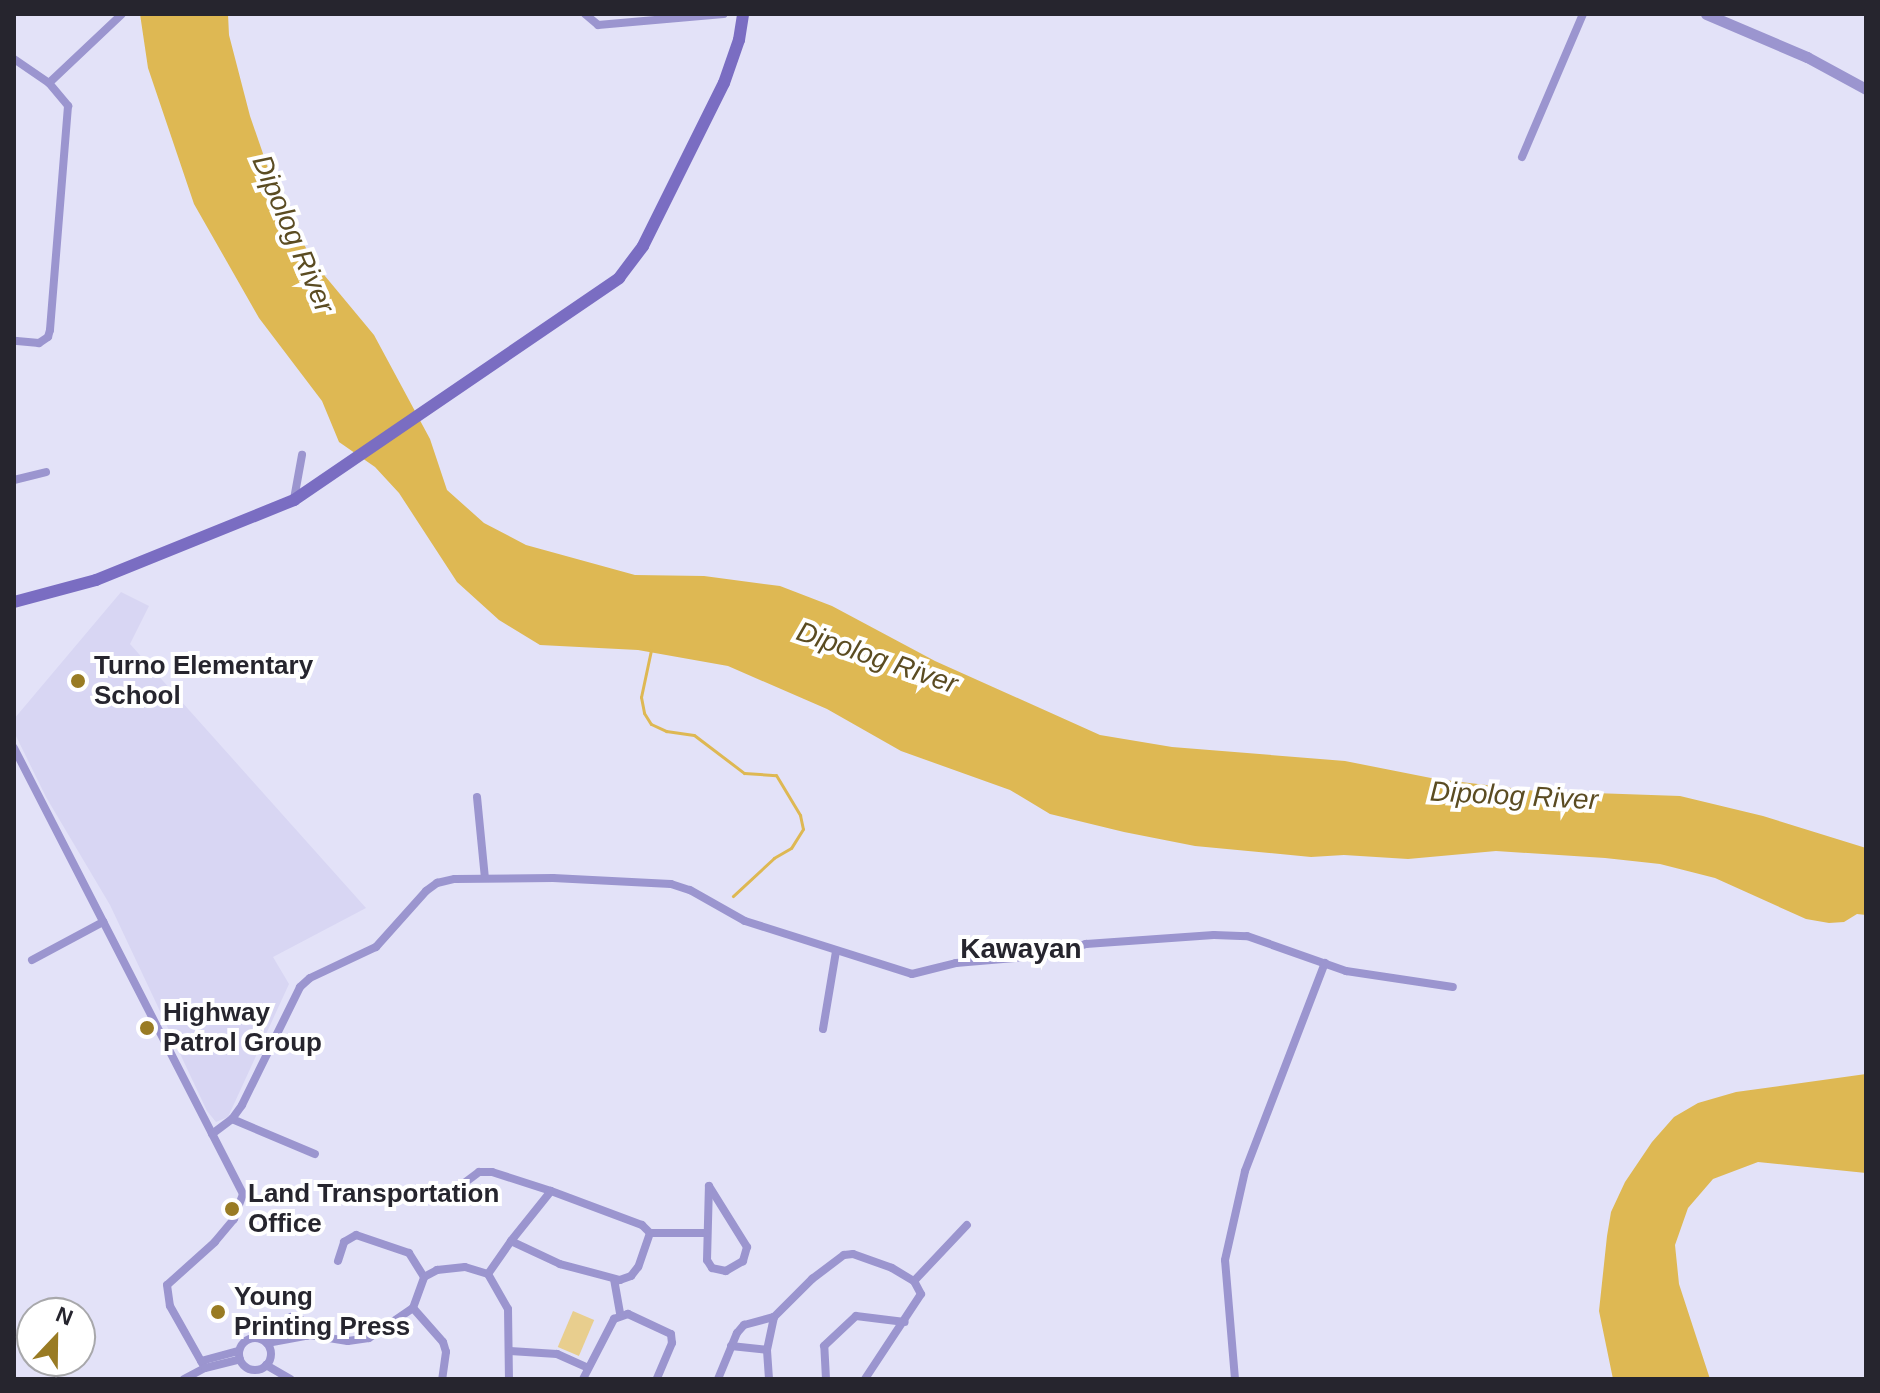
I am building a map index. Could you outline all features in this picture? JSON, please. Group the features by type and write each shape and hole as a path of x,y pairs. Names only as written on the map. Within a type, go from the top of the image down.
{"main road":[{"path":"14,602 96,580 152,560 294,500 619,278 643,246 724,83 739,40 743,14"}],"street":[{"path":"49,83 122,14"},
{"path":"585,14 598,25 724,14"},
{"path":"1522,157 1583,14"},
{"path":"1706,14 1807,57 1866,89"},
{"path":"14,59 49,83 68,106 50,330 48,337 39,343 14,341"},
{"path":"294,500 302,455"},
{"path":"14,480 46,472"},
{"path":"14,748 238,1179 243,1194 241,1205 215,1242 167,1285 166,1298 203,1364"},
{"path":"477,797 485,878"},
{"path":"212,1134 232,1119 255,1080 300,987 310,978 376,947 437,883 485,878 671,884 690,890 745,921 912,974 956,963 1050,955 1086,944 1247,936 1346,971 1453,987"},
{"path":"32,960 103,922"},
{"path":"823,1029 836,951"},
{"path":"1235,1379 1225,1260 1245,1171 1325,963"},
{"path":"232,1119 315,1154"},
{"path":"463,1184 479,1172 492,1172 642,1225 650,1233 706,1233"},
{"path":"709,1186 747,1247 747,1255 726,1271 718,1272 707,1260 706,1233 708,1190 709,1186"},
{"path":"488,1274 551,1191"},
{"path":"914,1281 967,1225"},
{"path":"511,1241 560,1264 614,1279 631,1276 638,1267 650,1233"},
{"path":"338,1261 344,1242 356,1235 409,1253 424,1277"},
{"path":"718,1379 731,1346 744,1325 774,1317 812,1279 844,1255 863,1255 914,1281 921,1294 865,1379"},
{"path":"184,1379 203,1364 239,1355 250,1338 267,1343 307,1336 359,1341 413,1308 424,1277 448,1266 488,1274 508,1309 509,1379"},
{"path":"614,1279 620,1314"},
{"path":"413,1308 443,1342 446,1352 442,1379"},
{"path":"583,1379 611,1324 620,1314 628,1314 671,1334 672,1343 657,1379"},
{"path":"826,1379 824,1346 856,1316 905,1322"},
{"path":"281,1340 281,1327 291,1317 301,1320 307,1336"},
{"path":"769,1379 767,1350 774,1317"},
{"path":"266,1365 271,1354 267,1343"},
{"path":"731,1346 767,1350"},
{"path":"510,1351 557,1354 588,1368"},
{"path":"239,1355 251,1369 266,1365 290,1379"}],"shaded area":[{"path":"121,592 149,606 130,644 366,908 273,957 289,984 228,1117 216,1122 207,1111 110,905 46,797 14,732 14,719"},
{"path":"573,1311 594,1320 579,1356 558,1347"}],"water":[{"name":"Dipolog River","path":"140,14 228,14 229,35 250,116 279,200 315,264 374,335 430,439 447,490 484,523 526,545 635,575 704,576 780,586 832,606 935,661 1100,735 1172,747 1345,761 1436,779 1536,791 1680,796 1763,816 1866,848 1866,915 1857,914 1844,922 1829,923 1806,919 1715,878 1660,864 1496,851 1408,859 1344,855 1311,857 1195,846 1124,832 1050,814 1010,790 901,751 827,709 728,666 638,650 540,645 499,620 457,582 399,493 375,467 339,442 322,401 259,318 194,204 148,68"},
{"path":"1866,1074 1866,1173 1758,1162 1713,1179 1688,1208 1675,1245 1679,1284 1710,1379 1613,1379 1599,1311 1607,1236 1611,1212 1625,1182 1652,1142 1674,1117 1698,1103 1736,1092"}],"waterway":[{"path":"651,650 641,697 644,713 651,724 666,731 694,735 744,773 776,775 800,815 803,829 791,848 774,858 733,896"}],"place":[{"name":"Turno Elementary School","path":"78,681"},
{"name":"Highway Patrol Group","path":"147,1028"},
{"name":"Land Transportation Office","path":"232,1209"},
{"name":"Young Printing Press","path":"218,1312"}],"district":[{"name":"Kawayan","path":"1021,949"}]}
